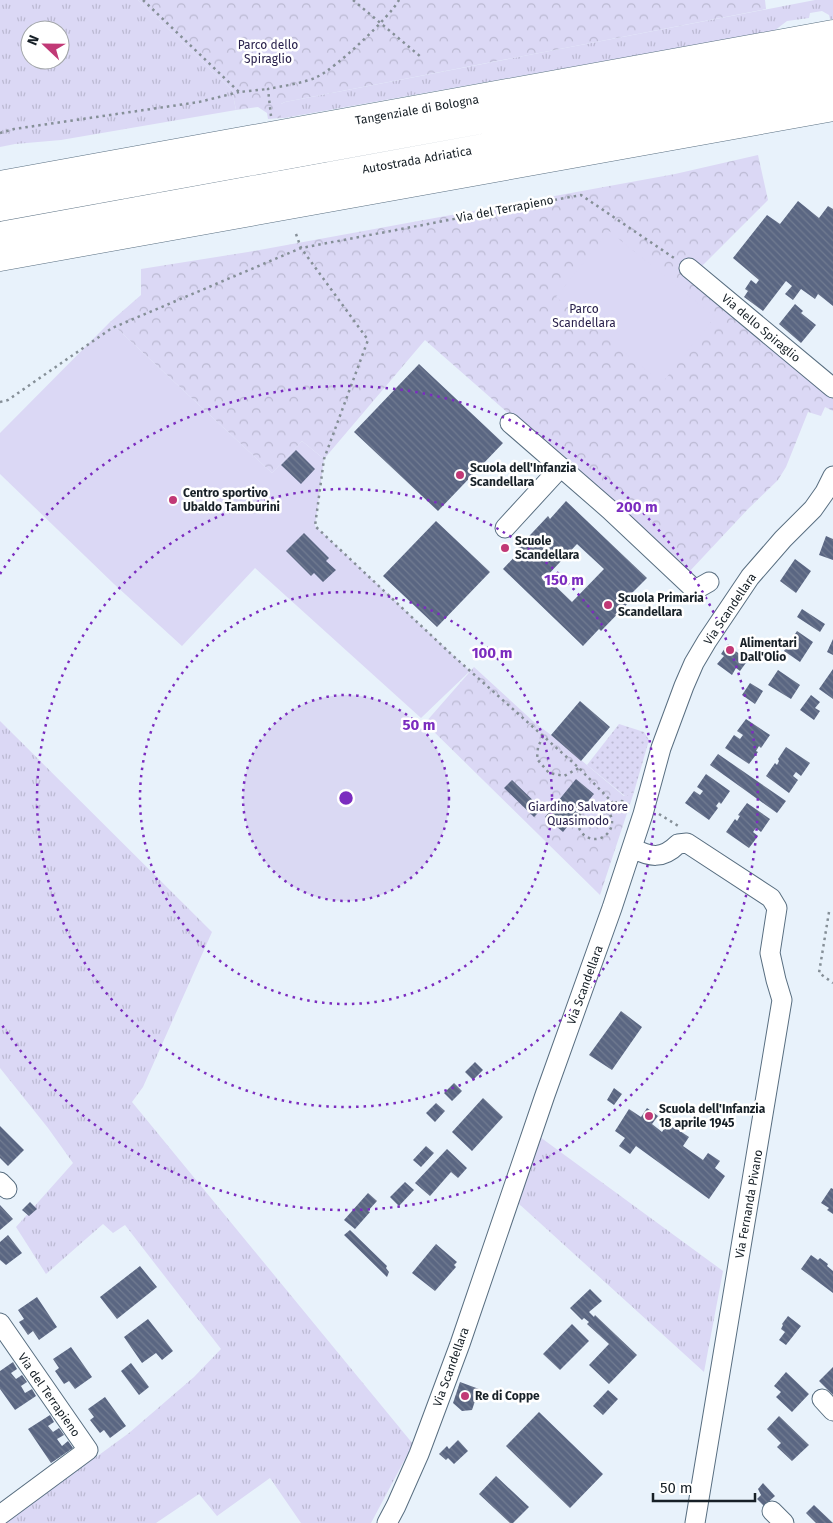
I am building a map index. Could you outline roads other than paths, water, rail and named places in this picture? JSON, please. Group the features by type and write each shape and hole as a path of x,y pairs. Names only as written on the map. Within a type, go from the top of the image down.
{"highway":[{"name":"Tangenziale di Bologna","path":"0,185 833,34"},
{"path":"0,207 833,56"},
{"name":"Autostrada Adriatica","path":"0,236 833,84"},
{"path":"0,257 833,107"}],"street":[{"name":"Via dello Spiraglio","path":"689,268 833,388"},
{"path":"510,423 610,510 695,590 709,582"},
{"path":"505,528 561,467"},
{"name":"Via Scandellara","path":"387,1523 419,1454 450,1372 612,908 643,814 673,712 694,663 750,578 782,539 813,509 833,476"},
{"name":"Via Fernanda Pivano","path":"632,848 645,855 656,856 670,852 678,844 687,843 771,898 777,908 770,953 782,1000 695,1523"},
{"name":"Via del Terrapieno","path":"0,1323 88,1450 0,1516"}],"place":[{"name":"Scuola dell'Infanzia Scandellara","path":"460,475"},
{"name":"Centro sportivo Ubaldo Tamburini","path":"173,500"},
{"name":"Scuole Scandellara","path":"505,548"},
{"name":"Scuola Primaria Scandellara","path":"608,605"},
{"name":"Alimentari Dall'Olio","path":"730,650"},
{"name":"Scuola dell'Infanzia 18 aprile 1945","path":"649,1116"},
{"name":"Re di Coppe","path":"465,1396"}],"park label":[{"name":"Parco dello Spiraglio","path":"268,52"},
{"name":"Parco Scandellara","path":"584,316"},
{"name":"Giardino Salvatore Quasimodo","path":"578,814"}]}
